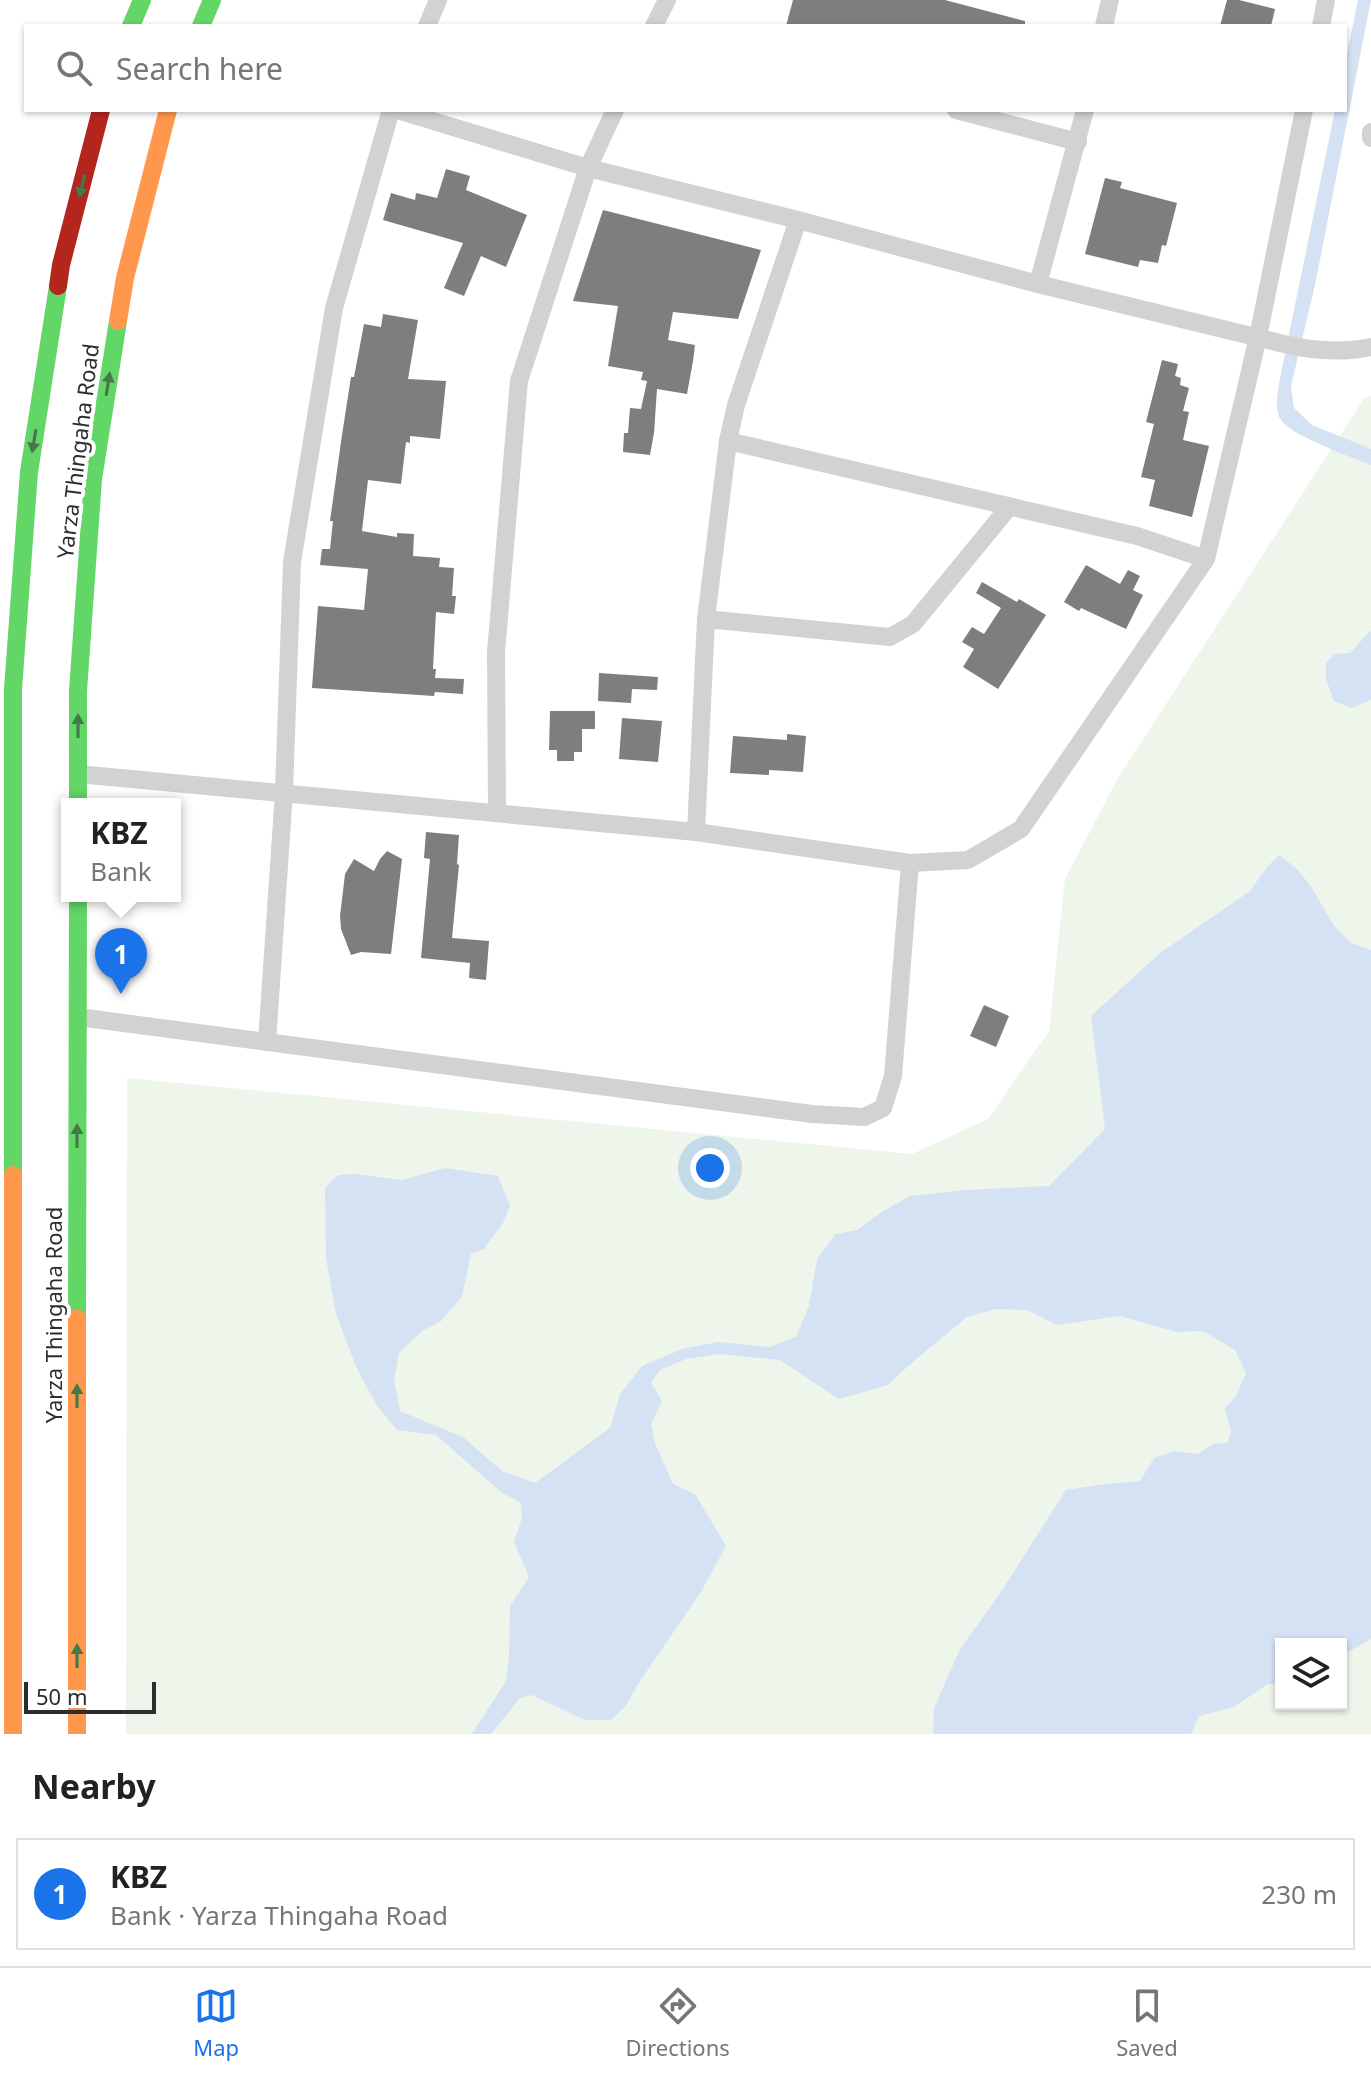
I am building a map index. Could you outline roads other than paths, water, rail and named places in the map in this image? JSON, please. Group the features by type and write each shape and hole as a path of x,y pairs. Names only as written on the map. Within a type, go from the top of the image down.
{"main road":[{"path":"132,24 142,0"},
{"path":"202,24 212,0"},
{"name":"Yarza Thingaha Road","path":"13,1734 6,1172 13,689 29,472 61,265 100,112"},
{"name":"Yarza Thingaha Road","path":"78,798 78,691 93,479 125,278 167,112"},
{"name":"Yarza Thingaha Road","path":"77,1734 78,902"}],"street":[{"path":"428,24 438,0"},
{"path":"655,24 667,0"},
{"path":"1104,24 1110,0"},
{"path":"1321,24 1326,0"},
{"path":"267,1042 284,792 292,562 334,308 393,112"},
{"path":"401,112 588,168 1284,344 1305,349 1354,350 1371,347"},
{"path":"497,812 496,652 519,381 588,168 614,112"},
{"path":"964,112 1078,142"},
{"path":"1038,284 1085,112"},
{"path":"78,774 696,832 910,863 968,860 1021,829 1206,559 1258,337 1304,112"},
{"path":"696,832 706,619 728,441 736,405 798,220"},
{"path":"728,441 1137,536 1206,559"},
{"path":"706,619 890,637 913,624 1009,507"},
{"path":"78,1017 812,1114 864,1117 883,1108 893,1076 910,863"}],"water":[{"path":"1358,0 1371,0 1315,285 1291,386 1294,408 1312,425 1371,449 1371,465 1297,433 1281,420 1277,407 1279,383 1335,112 1347,112 1347,53"},
{"path":"1371,630 1371,700 1351,708 1334,701 1326,679 1326,663 1334,654 1350,653"},
{"path":"1279,855 1298,870 1334,926 1351,943 1371,950 1371,1639 1347,1653 1347,1638 1275,1638 1275,1685 1268,1684 1234,1707 1199,1716 1191,1734 933,1734 934,1708 960,1649 999,1595 1066,1490 1140,1481 1154,1458 1174,1451 1198,1454 1213,1444 1227,1443 1231,1432 1225,1408 1236,1396 1246,1373 1235,1350 1203,1331 1177,1332 1120,1316 1057,1325 1027,1310 996,1309 967,1317 888,1385 839,1399 780,1360 719,1354 686,1359 660,1370 651,1382 662,1401 651,1424 655,1443 673,1484 695,1494 726,1546 701,1592 625,1707 611,1720 585,1720 532,1695 520,1698 491,1734 472,1734 506,1681 510,1606 529,1577 514,1542 522,1518 521,1503 501,1492 436,1435 397,1430 377,1406 357,1369 336,1314 326,1258 325,1189 331,1181 339,1175 354,1174 402,1180 445,1168 498,1176 510,1206 503,1223 484,1249 471,1254 462,1297 441,1321 421,1332 399,1353 394,1379 400,1411 463,1437 502,1471 535,1483 610,1428 620,1394 642,1366 682,1349 718,1342 770,1347 796,1337 809,1306 817,1259 836,1234 857,1230 910,1196 1049,1186 1105,1129 1091,1016 1160,953 1250,891"}],"place":[{"name":"KBZ","path":"121,994"}]}
